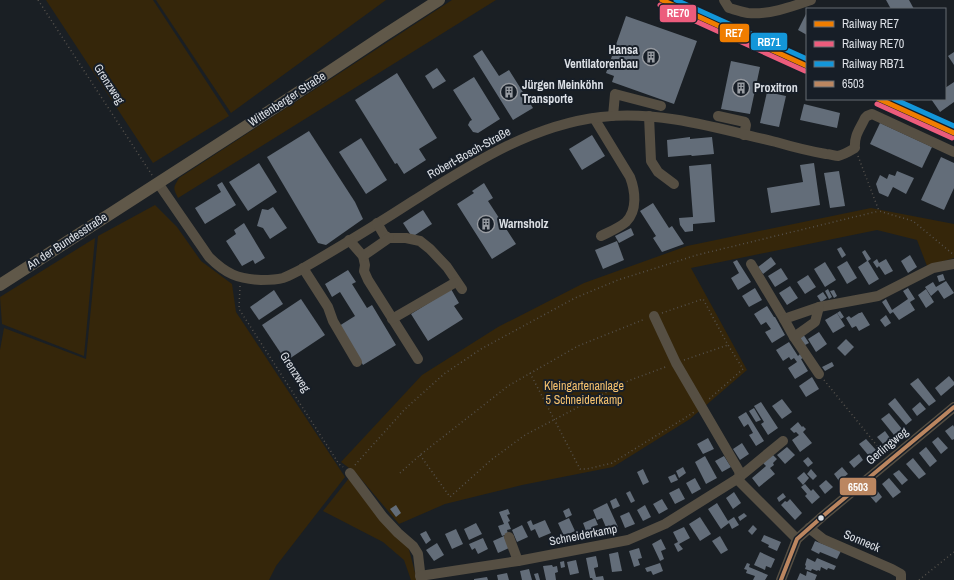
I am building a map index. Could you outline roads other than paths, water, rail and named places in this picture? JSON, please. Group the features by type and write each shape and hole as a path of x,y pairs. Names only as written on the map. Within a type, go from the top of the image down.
{"main road":[{"name":"Wittenberger Straße","path":"135,198 439,0"},
{"name":"An der Bundesstraße","path":"0,285 135,198"}],"street":[{"path":"727,4 748,12 764,12 788,3 811,0"},
{"path":"613,116 615,94 660,106"},
{"name":"Robert-Bosch-Straße","path":"158,183 209,257 217,265 240,278 268,280 283,278 303,268 471,165 517,140 561,125 594,118 627,115 679,120 711,126 818,153 838,156 855,148 856,136 865,118 870,114 954,152"},
{"path":"649,116 651,161 658,172 674,184"},
{"path":"718,116 745,122 746,125 744,135"},
{"path":"594,118 630,177 634,199 630,216 625,222 602,236"},
{"path":"377,224 384,235 389,238 406,238 420,241 447,267 459,286 392,319"},
{"path":"363,256 389,238"},
{"path":"349,240 363,256 365,265 364,271 368,280 418,359"},
{"path":"751,264 794,336 819,374"},
{"path":"784,318 818,307 878,296 933,268 954,264"},
{"path":"303,268 328,308 333,321 357,362"},
{"path":"794,336 815,322 818,307"},
{"path":"654,316 676,363 739,471 738,478 797,539"},
{"name":"Gerlingweg","path":"781,580 797,539 954,407"},
{"name":"Schneiderkamp","path":"421,578 628,540 665,524 738,478 783,441"},
{"path":"349,469 383,517 413,546 418,554 421,578"},
{"name":"Sonneck","path":"809,528 822,539 901,574 901,580"},
{"path":"509,537 518,561"}],"rail line":[{"name":"RE7","path":"662,0 806,66"},
{"name":"RB71","path":"676,0 806,59"},
{"name":"RE70","path":"660,5 805,71"},
{"name":"RE7","path":"881,100 954,133"},
{"name":"RB71","path":"896,100 954,126"},
{"name":"RE70","path":"877,104 952,138"}],"place":[{"name":"Hansa Ventilatorenbau","path":"651,57"},
{"name":"Proxitron","path":"741,88"},
{"name":"Jürgen Meinköhn Transporte","path":"509,92"},
{"name":"Warnsholz","path":"486,224"}],"park label":[{"name":"Kleingartenanlage 5 Schneiderkamp","path":"584,393"}]}
